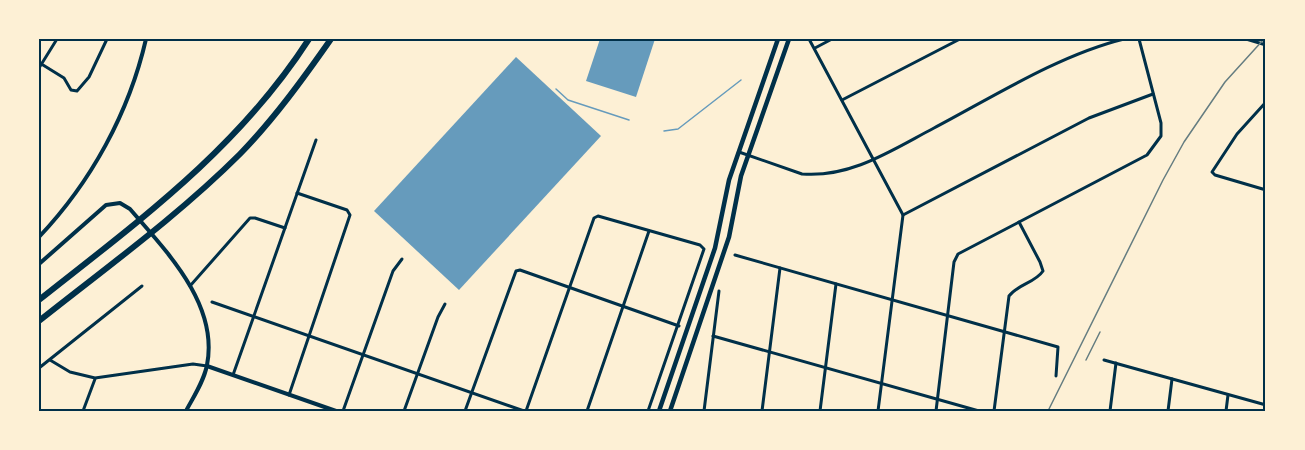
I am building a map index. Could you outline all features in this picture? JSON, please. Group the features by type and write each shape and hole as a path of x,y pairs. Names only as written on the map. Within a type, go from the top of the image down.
{"highway":[{"path":"39,300 153,210 230,141 270,94 309,39"},
{"path":"39,321 163,223 242,152 278,110 330,39"}],"main road":[{"path":"659,411 715,248 729,180 778,39"},
{"path":"670,411 725,251 738,187 748,155 789,39"}],"street":[{"path":"39,68 57,39"},
{"path":"43,64 64,78 71,90 77,91 89,76 107,39"},
{"path":"39,237 74,195 96,162 125,103 146,39"},
{"path":"810,39 903,215 878,411"},
{"path":"814,46 832,39"},
{"path":"842,100 960,39"},
{"path":"739,152 789,170 813,174 844,171 873,160 1064,60 1124,39"},
{"path":"936,411 957,256 1147,155 1161,136 1162,126 1139,39"},
{"path":"1246,39 1266,45"},
{"path":"903,215 1089,118 1153,94"},
{"path":"1266,102 1234,138 1212,170 1215,175 1266,190"},
{"path":"233,375 316,140"},
{"path":"289,394 350,217 347,210 297,193"},
{"path":"39,264 103,208 110,204 120,203 130,209 190,286 200,303 207,324 207,366 186,411"},
{"path":"212,302 525,411 594,218 597,216 703,247 704,252 648,411"},
{"path":"190,286 250,218 285,228"},
{"path":"994,411 1008,300 1011,292 1036,279 1043,271 1019,222"},
{"path":"587,411 650,231"},
{"path":"735,255 1058,347 1056,376"},
{"path":"343,411 394,268 402,260"},
{"path":"762,411 780,268"},
{"path":"465,411 514,273 520,270 679,326"},
{"path":"820,411 836,284"},
{"path":"39,368 142,286"},
{"path":"704,411 719,291"},
{"path":"404,411 438,317 445,304"},
{"path":"713,336 979,411"},
{"path":"50,360 69,372 95,378 196,363 336,411"},
{"path":"1104,360 1266,405"},
{"path":"1110,411 1116,363"},
{"path":"83,411 95,378"},
{"path":"1168,411 1172,379"},
{"path":"1226,411 1228,395"}],"water":[{"path":"600,39 655,39 636,97 586,81"},
{"path":"516,57 601,136 459,290 374,211"}],"waterway":[{"path":"664,131 678,129 741,80"},
{"path":"556,89 568,100 629,120"}],"railway":[{"path":"1048,411 1184,142 1225,82 1264,39"},
{"path":"1086,360 1100,332"}]}
